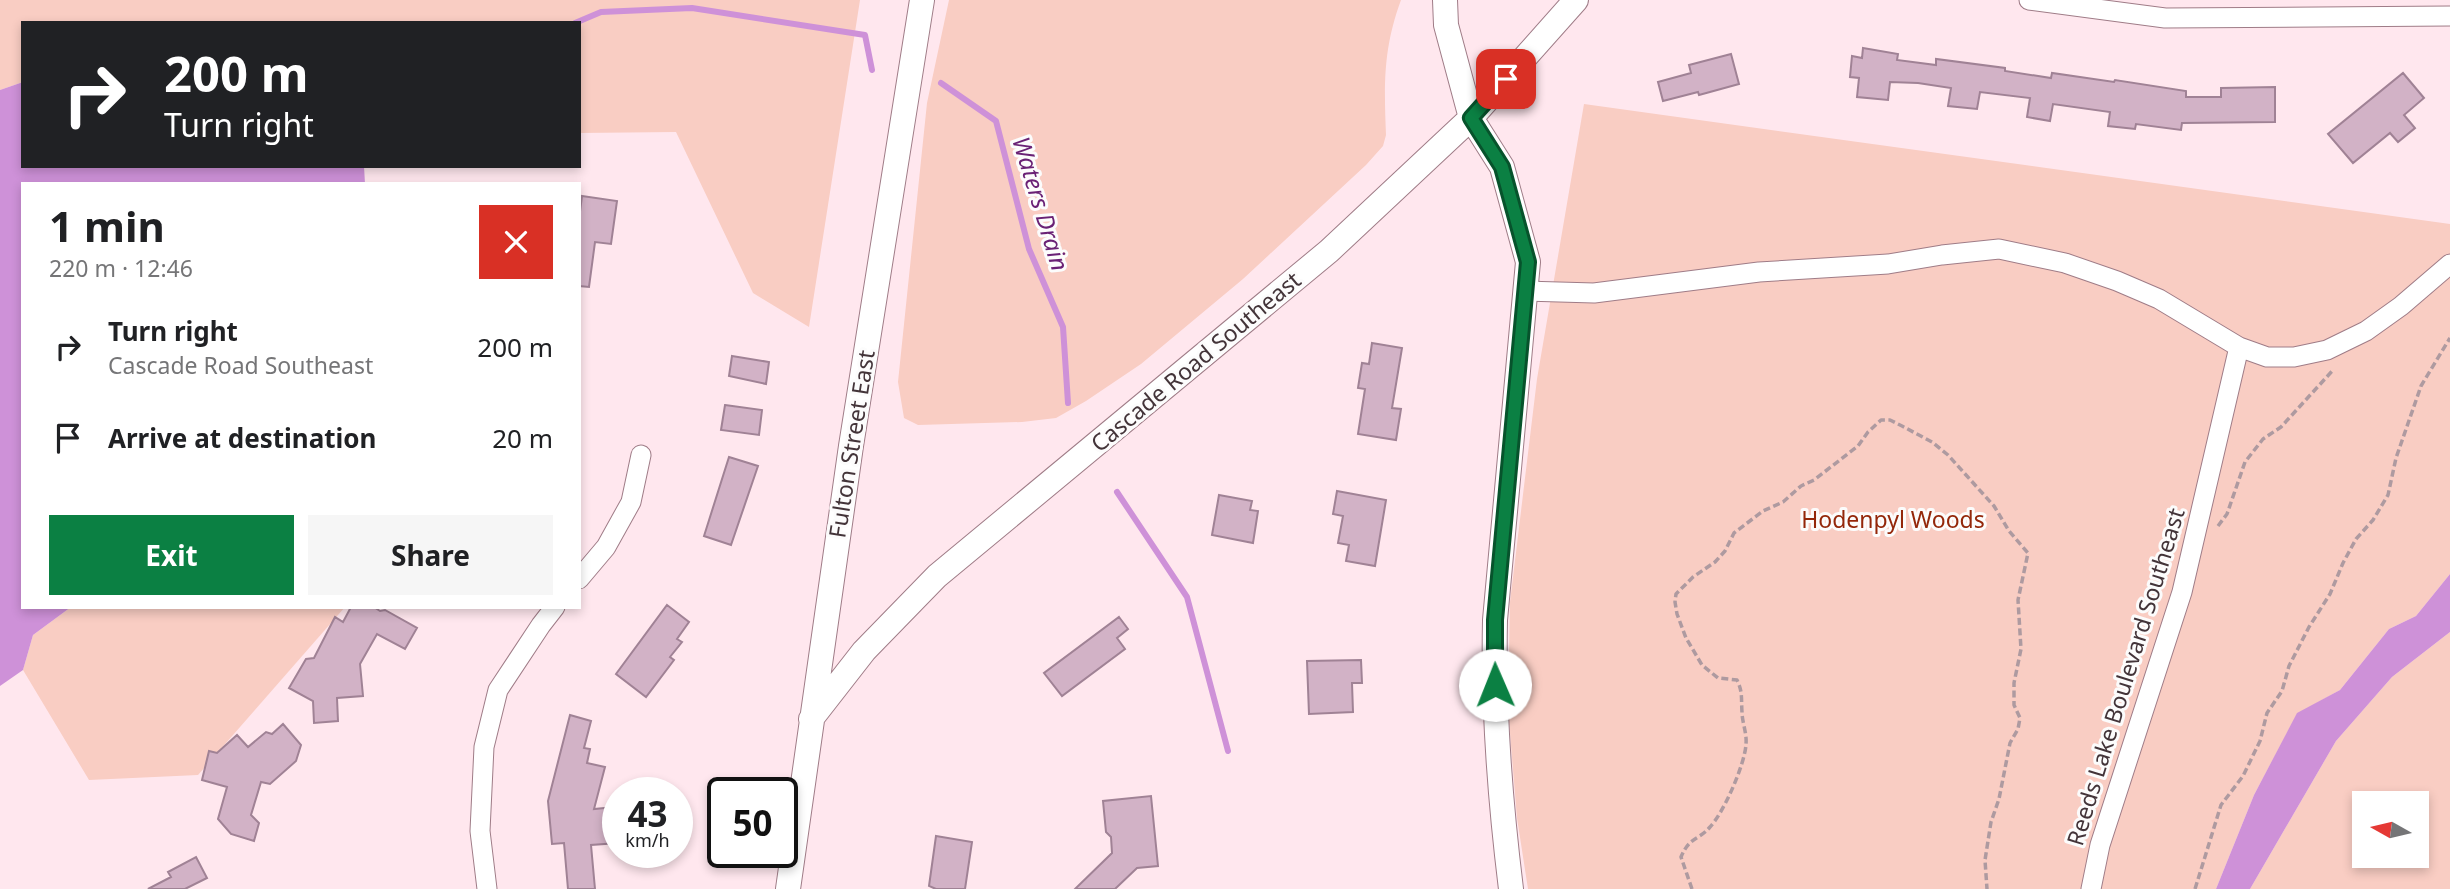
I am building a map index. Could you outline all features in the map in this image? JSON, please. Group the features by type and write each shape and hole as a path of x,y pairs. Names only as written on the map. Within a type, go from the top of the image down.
{"main road":[{"name":"Fulton Street East","path":"789,889 849,460 922,0"},
{"path":"1445,0 1446,25 1471,118 1502,167 1528,262 1494,654 1501,792 1511,889"},
{"name":"Cascade Road Southeast","path":"811,719 864,651 937,576 1293,282 1412,175 1471,118 1576,0"}],"street":[{"path":"2029,0 2165,18 2450,16"},
{"path":"1524,291 1594,293 1759,272 1888,264 1999,249 2065,263 2117,281 2159,299 2239,347 2267,357 2294,357 2327,350 2366,331 2401,306 2450,264"},
{"name":"Reeds Lake Boulevard Southeast","path":"2091,889 2100,845 2182,592 2239,347"},
{"path":"581,577 606,547 631,502 641,454"},
{"path":"487,889 480,822 484,747 498,690 553,609"}],"path":[{"path":"2195,889 2221,805 2243,776 2260,741 2267,713 2282,691 2289,666 2309,626 2330,594 2356,539 2373,520 2388,495 2396,458 2421,386 2450,338"},
{"path":"2216,529 2227,514 2245,462 2251,454 2263,439 2281,427 2332,370 2343,363"},
{"path":"1692,889 1681,857 1687,844 1708,830 1725,804 1746,746 1742,690 1737,680 1718,678 1702,665 1686,638 1677,614 1676,594 1693,577 1715,562 1725,551 1734,533 1763,510 1783,502 1801,486 1814,480 1858,446 1881,420 1890,420 1932,442 1948,455 1994,506 2009,531 2025,549 2028,559 2018,600 2021,649 2014,683 2014,705 2020,718 2018,730 2010,743 1999,799 1991,822 1984,860 1987,889"}],"green space":[{"path":"0,0 860,0 809,327 753,293 676,132 581,133 581,21 21,21 21,83 0,90"},
{"path":"949,0 1401,0 1388,51 1385,83 1386,135 1383,146 1243,279 1141,364 1086,401 1056,418 1022,422 918,425 904,418 898,382 927,103"},
{"name":"Hodenpyl Woods","path":"1584,104 2450,224 2450,574 2416,616 2389,629 2340,690 2297,714 2254,795 2216,889 1528,889 1517,818 1508,709 1510,602 1537,379"},
{"path":"68,609 343,609 198,775 89,780 23,670 33,635"},
{"path":"2450,632 2450,889 2250,889 2336,741 2392,677"}],"shaded area":[{"path":"21,83 21,168 364,168 365,182 21,182 21,609 68,609 33,635 23,670 0,686 0,90"},
{"path":"2450,574 2450,632 2392,677 2336,741 2250,889 2216,889 2254,795 2297,713 2340,690 2389,629 2416,616"}],"building":[{"path":"1863,48 1898,54 1897,60 1936,65 1936,59 2005,68 2005,71 2051,78 2052,73 2115,80 2186,91 2186,97 2221,97 2221,88 2275,87 2275,122 2182,123 2181,130 2136,124 2135,129 2108,126 2110,112 2053,104 2050,121 2027,117 2030,98 1980,92 1977,109 1948,106 1951,88 1918,83 1890,82 1888,100 1857,97 1859,78 1850,77 1852,56 1862,58"},
{"path":"1731,54 1739,84 1663,101 1658,82 1691,73 1689,65"},
{"path":"2403,73 2424,98 2404,115 2415,128 2398,142 2390,133 2353,163 2328,134"},
{"path":"582,196 617,201 611,244 595,242 589,287 581,286"},
{"path":"1372,343 1402,348 1392,408 1401,409 1396,440 1358,434 1365,389 1358,388 1362,363 1369,364"},
{"path":"732,356 769,362 766,384 729,376"},
{"path":"725,405 762,410 759,435 721,430"},
{"path":"729,457 758,466 731,545 704,536"},
{"path":"1337,491 1386,500 1375,566 1346,561 1349,545 1338,543 1343,516 1333,514"},
{"path":"1219,495 1252,501 1250,510 1258,511 1253,543 1212,535"},
{"path":"667,605 689,622 677,639 682,642 670,657 674,660 646,697 616,674"},
{"path":"350,609 377,609 385,610 417,628 405,649 377,634 360,664 363,696 337,698 338,721 314,723 313,701 289,688 306,659 314,658 335,617 343,622"},
{"path":"1119,617 1128,629 1117,638 1125,649 1062,696 1044,673"},
{"path":"1361,660 1362,683 1352,683 1353,712 1309,714 1307,661"},
{"path":"570,715 591,721 584,748 590,749 587,763 605,767 594,809 602,808 602,844 591,845 595,889 568,889 564,843 552,844 548,801"},
{"path":"283,724 301,745 296,761 270,784 261,782 251,815 259,823 254,841 231,834 218,819 227,787 202,780 209,751 217,753 237,735 248,747 266,732 272,734"},
{"path":"1151,796 1158,866 1137,868 1115,889 1075,889 1112,853 1111,837 1106,832 1103,801"},
{"path":"936,836 972,842 965,889 936,889 929,886"},
{"path":"196,857 207,878 185,889 148,889 171,877 168,872"}],"waterway":[{"name":"Waters Drain","path":"580,21 601,12 692,8 865,35 872,70"},
{"name":"Waters Drain","path":"941,83 996,121 1029,249 1063,327 1068,403"},
{"name":"Waters Drain","path":"1117,492 1187,597 1228,751"}],"route":[{"path":"1495,685 1495,620 1528,262 1502,167 1471,118 1506,79"}]}
